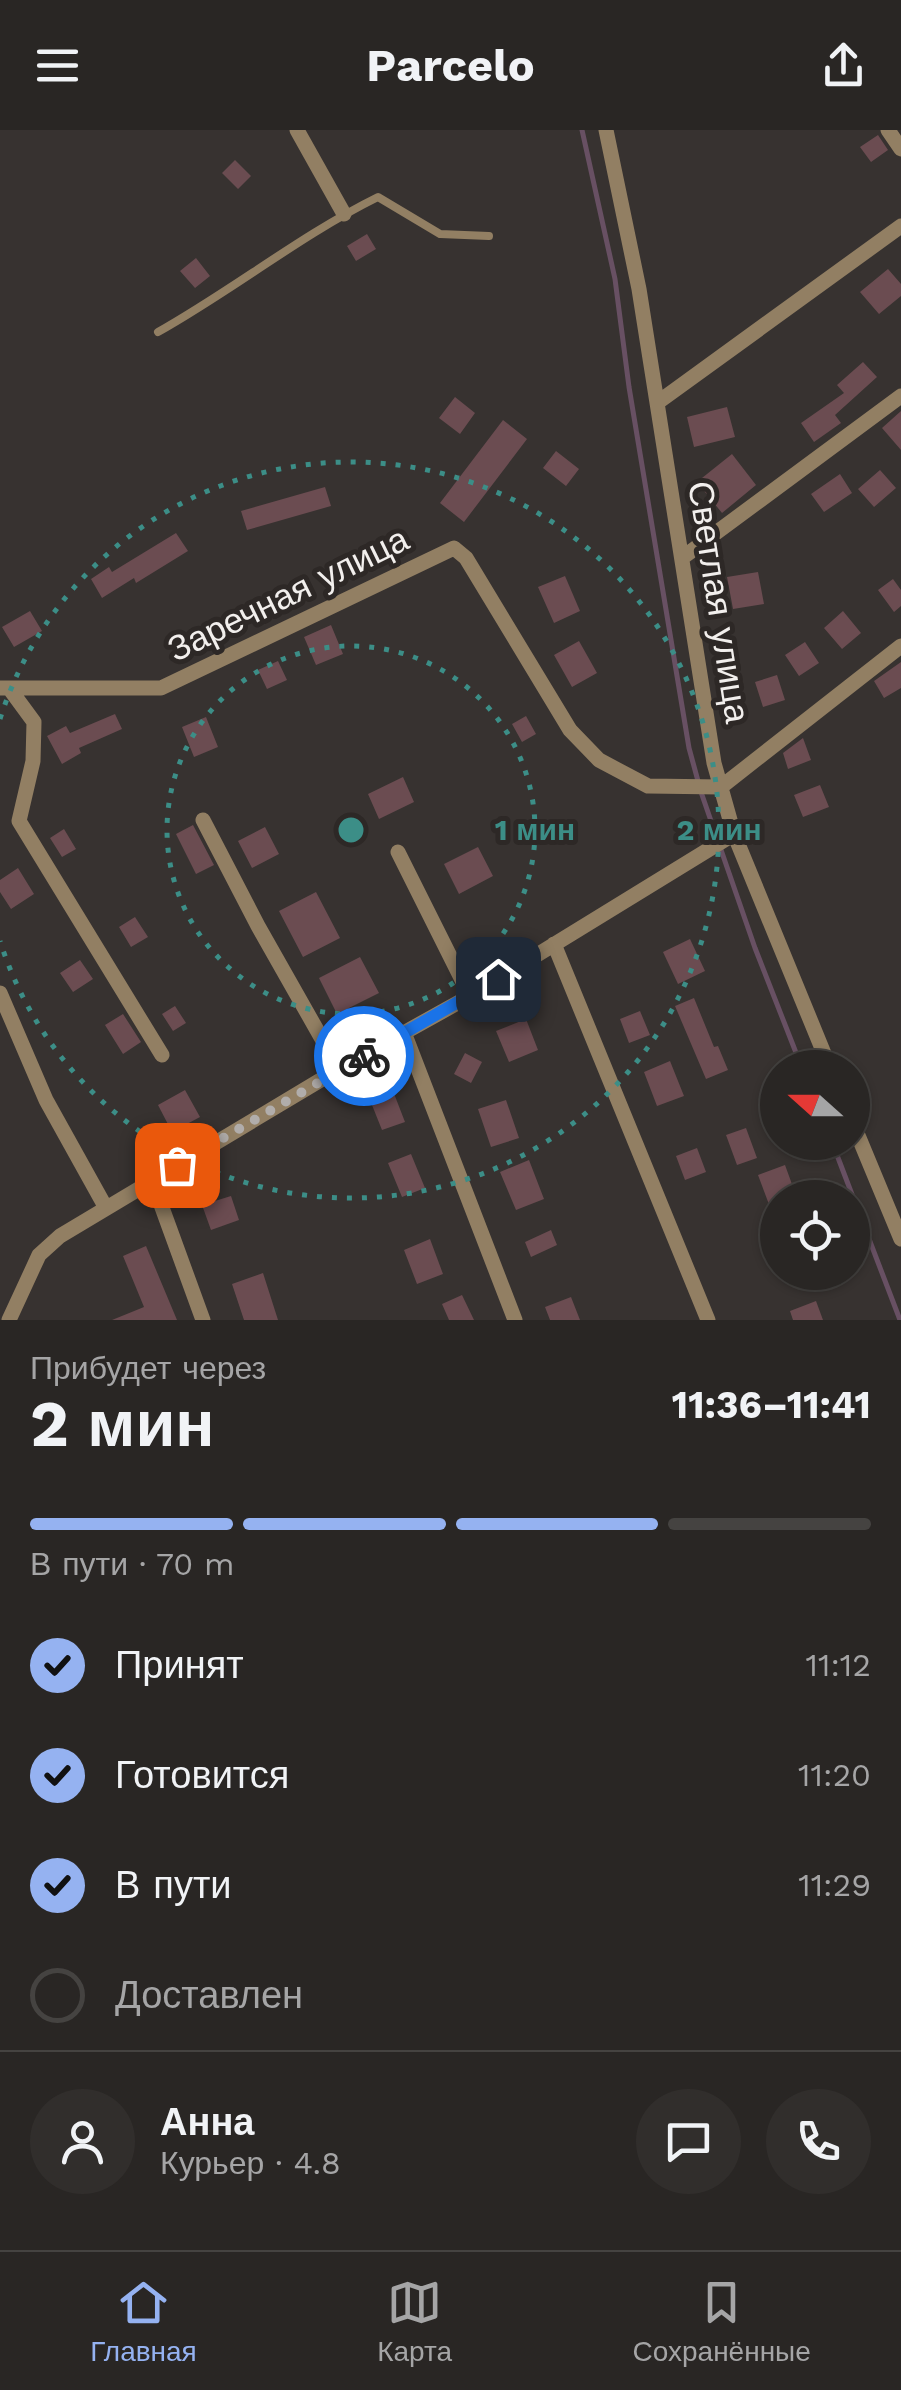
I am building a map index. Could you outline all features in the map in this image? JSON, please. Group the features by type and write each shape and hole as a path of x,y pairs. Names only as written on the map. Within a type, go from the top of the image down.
{"street":[{"path":"298,130 344,214"},
{"name":"Светлая улица","path":"606,130 639,289 714,763 734,834 823,1050"},
{"path":"888,130 901,149"},
{"path":"658,404 901,226"},
{"path":"682,558 901,396"},
{"name":"Заречная улица","path":"5,688 162,688 454,548 466,558 570,730 599,760 648,786 721,787"},
{"path":"721,787 901,646"},
{"path":"5,688 34,722 32,762 19,821 162,1054"},
{"path":"203,820 339,1069"},
{"path":"9,1320 39,1255 60,1236 339,1069 405,1035 734,834"},
{"path":"398,852 470,996"},
{"path":"554,944 708,1320"},
{"path":"0,993 46,1100 106,1208"},
{"path":"405,1035 515,1320"},
{"path":"868,1160 901,1239"},
{"path":"152,1180 203,1320"}],"lane":[{"path":"158,332 205,306 344,214 378,197 440,234 489,236"}],"building":[{"path":"878,135 888,150 871,162 860,147"},
{"path":"235,160 251,176 238,189 222,173"},
{"path":"367,234 376,249 356,261 347,246"},
{"path":"196,258 210,276 195,288 180,271"},
{"path":"888,269 901,284 901,296 879,314 860,292"},
{"path":"863,362 877,377 835,415 841,423 814,442 801,423 844,393 837,385"},
{"path":"455,397 475,413 460,434 439,418"},
{"path":"727,407 735,437 694,447 687,417"},
{"path":"901,411 901,450 882,428"},
{"path":"503,420 527,439 464,522 440,503"},
{"path":"556,451 579,469 566,486 543,468"},
{"path":"732,454 756,485 722,513 697,482"},
{"path":"880,470 896,488 874,507 858,489"},
{"path":"840,474 852,493 824,512 811,494"},
{"path":"325,487 331,506 247,530 241,511"},
{"path":"176,533 188,551 136,583 134,578 102,598 91,579 109,567 112,572"},
{"path":"758,572 764,604 733,609 727,577"},
{"path":"565,576 580,611 554,623 538,587"},
{"path":"893,579 901,590 901,606 894,612 878,590"},
{"path":"30,611 42,631 14,647 2,627"},
{"path":"843,611 861,633 842,649 824,628"},
{"path":"331,625 343,654 316,665 304,637"},
{"path":"579,641 597,673 572,687 554,655"},
{"path":"805,642 819,663 799,676 785,655"},
{"path":"278,661 287,680 267,689 258,670"},
{"path":"901,662 901,688 884,698 874,681"},
{"path":"777,675 785,700 763,707 755,682"},
{"path":"115,714 122,729 79,748 81,753 62,764 47,736 66,726 70,733"},
{"path":"526,716 536,734 522,742 512,724"},
{"path":"206,717 218,747 194,757 182,727"},
{"path":"803,738 811,760 788,769 783,753"},
{"path":"403,777 414,802 379,819 368,794"},
{"path":"820,785 829,807 803,817 794,795"},
{"path":"193,825 214,865 196,874 176,834"},
{"path":"265,827 279,854 252,868 238,841"},
{"path":"64,829 76,849 62,857 50,838"},
{"path":"478,847 493,876 459,894 444,864"},
{"path":"18,868 34,894 11,909 0,892 0,880"},
{"path":"316,892 340,938 303,957 279,911"},
{"path":"135,917 148,937 131,947 119,927"},
{"path":"690,939 705,971 678,984 663,952"},
{"path":"360,957 379,993 337,1014 319,978"},
{"path":"80,960 93,979 73,992 60,973"},
{"path":"694,998 728,1070 706,1079 675,1006"},
{"path":"175,1006 186,1023 173,1031 162,1014"},
{"path":"640,1011 650,1035 629,1043 620,1019"},
{"path":"123,1014 141,1042 123,1054 105,1025"},
{"path":"526,1019 538,1050 509,1062 496,1031"},
{"path":"465,1053 482,1062 471,1083 454,1074"},
{"path":"670,1061 684,1096 657,1106 644,1072"},
{"path":"185,1090 200,1117 172,1132 158,1105"},
{"path":"393,1091 405,1122 382,1130 370,1100"},
{"path":"506,1100 519,1138 491,1147 478,1109"},
{"path":"746,1128 757,1158 737,1165 726,1135"},
{"path":"697,1148 706,1172 685,1180 676,1156"},
{"path":"411,1154 425,1188 402,1197 388,1163"},
{"path":"529,1160 544,1199 516,1210 500,1172"},
{"path":"785,1165 790,1180 760,1180 758,1175"},
{"path":"231,1196 239,1220 211,1230 202,1205"},
{"path":"551,1230 557,1245 531,1257 525,1242"},
{"path":"430,1239 443,1274 417,1284 404,1250"},
{"path":"146,1246 177,1320 112,1320 144,1307 123,1256"},
{"path":"263,1273 278,1320 244,1320 232,1284"},
{"path":"462,1295 474,1320 449,1320 442,1304"},
{"path":"571,1297 580,1320 550,1320 545,1307"},
{"path":"816,1301 823,1320 793,1320 790,1311"}],"waterway":[{"path":"582,130 615,279 629,387 689,748 698,781"},
{"path":"701,792 795,1050"},
{"path":"839,1160 900,1320"}],"way so far":[{"path":"177,1165 364,1056"}],"route":[{"path":"364,1056 498,979"}]}
